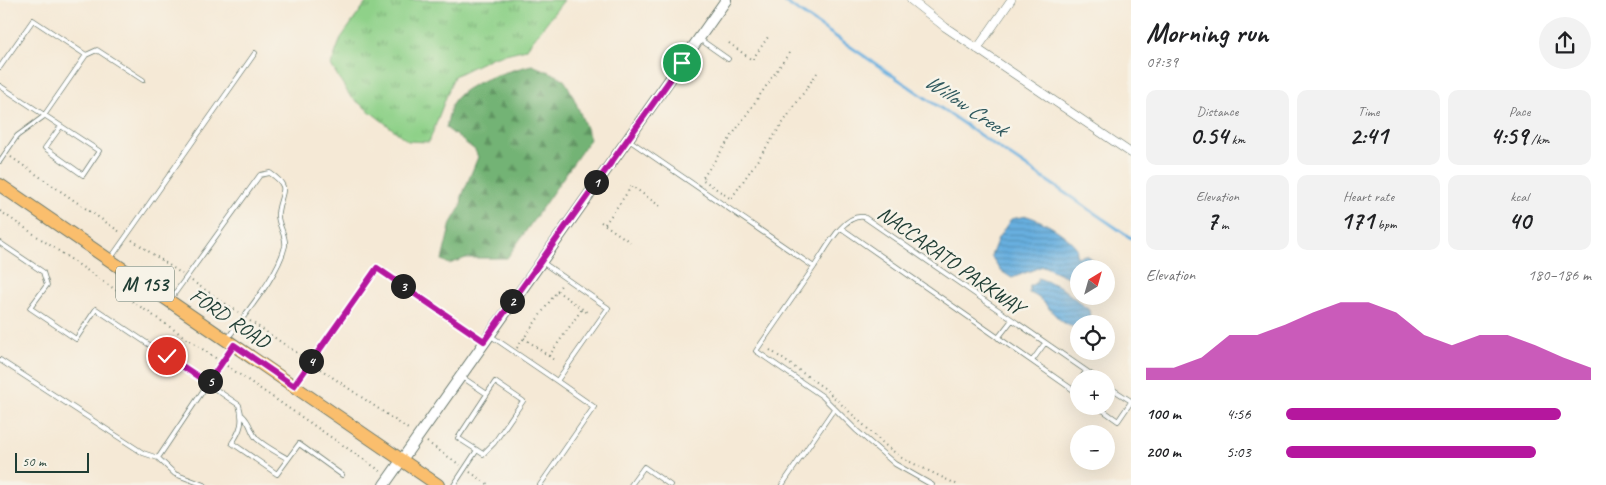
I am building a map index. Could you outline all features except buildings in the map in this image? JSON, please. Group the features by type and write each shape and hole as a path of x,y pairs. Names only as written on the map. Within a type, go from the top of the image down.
{"main road":[{"name":"FORD ROAD","path":"0,185 438,485"}],"street":[{"path":"384,485 540,261 726,0"},
{"path":"911,0 945,27 1131,153"},
{"path":"977,49 1011,0"}],"lane":[{"path":"0,67 33,20 86,55"},
{"path":"699,38 728,59"},
{"path":"0,161 17,136 44,115 86,55 98,50 143,80"},
{"path":"110,260 255,53"},
{"path":"0,86 44,115 61,126 99,151 83,175 46,148 61,126"},
{"path":"627,138 814,267"},
{"path":"158,458 222,363 230,343 278,266 285,244 277,214 285,191 282,181 270,173 260,174 169,301"},
{"name":"NACCARATO PARKWAY","path":"834,409 822,396 756,351 840,228 850,218 864,217 1085,370"},
{"path":"840,228 1070,388"},
{"path":"0,243 44,272 47,285 30,308 76,339 96,309 239,405 242,415 240,431 232,443 277,474 299,444 342,475"},
{"path":"540,261 608,308 557,381"},
{"path":"294,386 377,268 450,318 557,381 594,406 540,485"},
{"path":"998,338 1012,320"},
{"path":"1032,361 1045,343"},
{"path":"0,360 143,453 158,458 175,474 204,485"},
{"path":"460,376 487,394"},
{"path":"495,382 523,401 494,443 483,454 477,450 458,438 495,382"},
{"path":"1110,415 1118,421 1131,402 1115,391"},
{"path":"782,485 834,409 895,464 932,485"},
{"path":"242,415 250,422 257,439 288,459"},
{"path":"454,485 477,450"},
{"path":"631,485 644,467 670,485"}],"path":[{"path":"729,43 752,60 768,37"},
{"path":"729,53 733,46"},
{"path":"789,54 702,179 731,198 817,73"},
{"path":"9,156 118,230"},
{"path":"605,224 632,186 661,207"},
{"path":"0,211 373,467"},
{"path":"601,222 630,242"},
{"path":"131,239 178,272"},
{"path":"190,280 235,310"},
{"path":"518,347 562,284"},
{"path":"557,292 588,313"},
{"path":"549,356 582,309"},
{"path":"246,318 302,357"},
{"path":"524,338 554,360"},
{"path":"770,350 824,388 885,445 902,458 958,485"},
{"path":"319,368 408,429"}],"green space":[{"path":"368,0 564,0 526,49 493,57 454,76 429,142 408,141 350,96 331,65 341,38"},
{"path":"532,65 562,78 578,107 590,139 507,258 466,258 449,264 442,260 451,223 461,206 462,196 478,157 475,150 446,128 452,104 463,92 481,81"}],"water":[{"path":"1027,216 1034,218 1067,238 1077,248 1076,257 1086,255 1093,260 1070,260 1070,278 1043,266 1012,278 1001,271 991,256 998,238 1011,219"},
{"path":"1038,278 1059,286 1070,295 1070,305 1083,305 1089,310 1090,315 1070,315 1070,326 1064,323 1041,300 1029,293 1030,286 1037,282"}],"waterway":[{"name":"Willow Creek","path":"782,0 1131,238"}],"route":[{"path":"167,356 208,383 234,345 294,386 377,268 484,341 682,63"}]}
